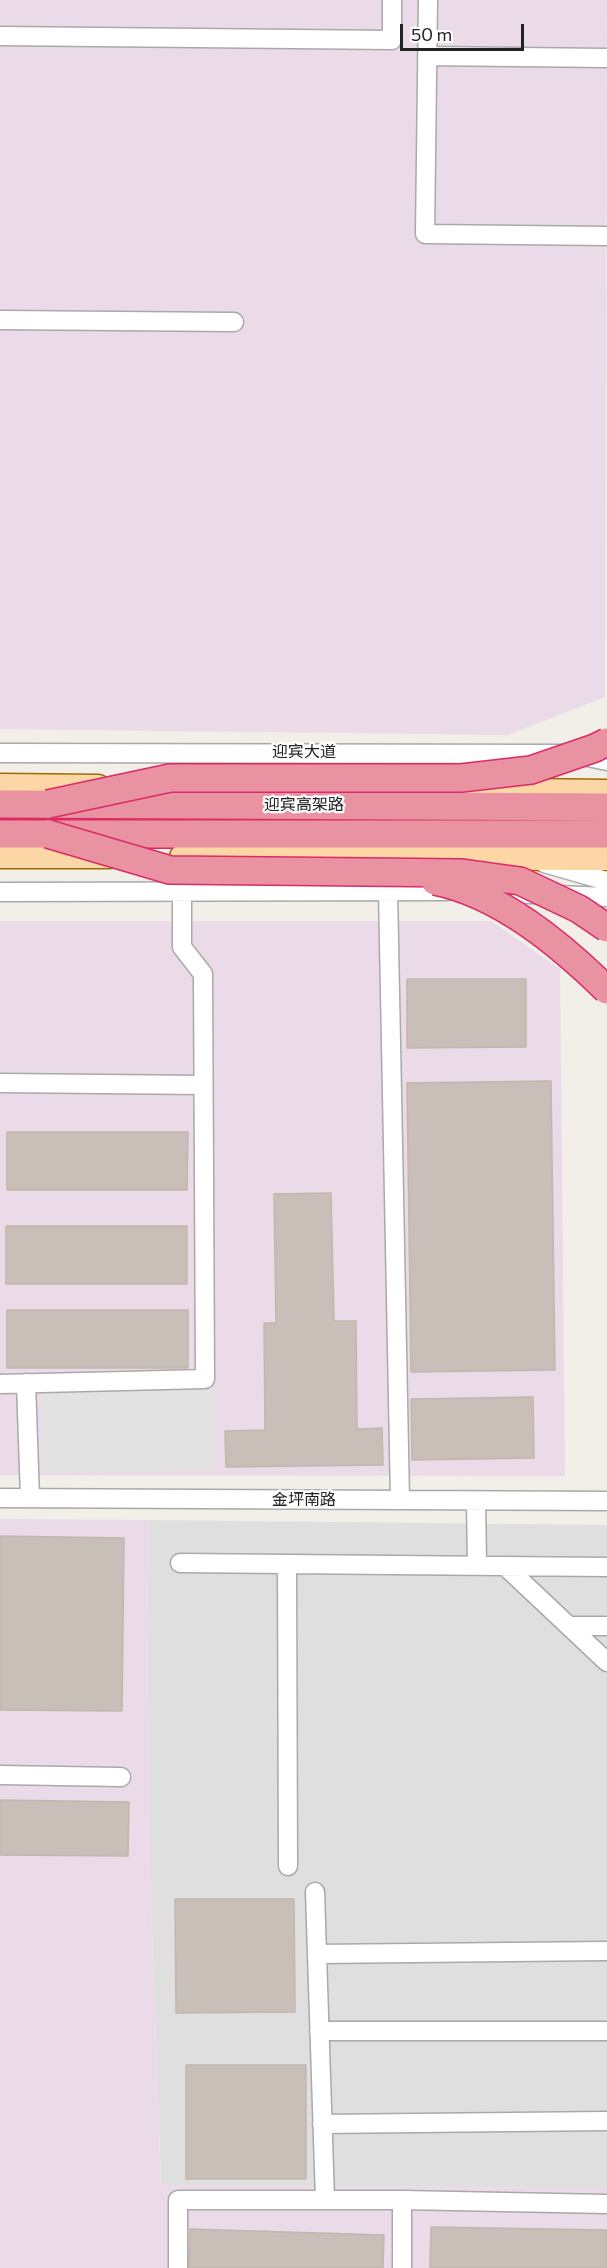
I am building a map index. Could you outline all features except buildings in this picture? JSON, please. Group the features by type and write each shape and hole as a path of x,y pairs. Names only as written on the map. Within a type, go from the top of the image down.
{"highway":[{"path":"461,778 549,748 593,729 607,720"},
{"path":"48,804 170,778 461,778 531,770 607,742"},
{"name":"迎宾高架路","path":"0,804 607,807"},
{"name":"迎宾高架路","path":"0,834 607,834"},
{"path":"48,834 170,870 450,884 500,907 538,929 571,955 607,990"},
{"path":"387,881 462,873 520,881 579,909 607,928"}],"main road":[{"path":"0,786 607,792"},
{"path":"0,856 607,858"}],"street":[{"path":"0,36 392,40 392,0"},
{"path":"428,0 425,234 607,236"},
{"path":"428,56 607,58"},
{"path":"0,320 234,322"},
{"name":"迎宾大道","path":"0,753 573,754 607,761"},
{"path":"528,858 607,881"},
{"path":"387,881 400,1500"},
{"path":"0,892 182,892 387,881 607,897"},
{"path":"0,1384 205,1378 203,974 182,947 182,892"},
{"path":"0,1083 203,1085"},
{"path":"26,1383 30,1498"},
{"name":"金坪南路","path":"0,1498 607,1502"},
{"path":"476,1501 477,1565"},
{"path":"180,1563 607,1567"},
{"path":"286,1564 288,1866"},
{"path":"505,1566 607,1662"},
{"path":"569,1626 607,1626"},
{"path":"0,1775 121,1777"},
{"path":"315,1892 325,2200"},
{"path":"317,1954 607,1951"},
{"path":"319,2031 607,2031"},
{"path":"322,2124 607,2121"},
{"path":"178,2268 178,2200 402,2200 607,2204"},
{"path":"402,2200 402,2268"}],"shaded area":[{"path":"0,0 607,0 605,697 508,735 0,729"},
{"path":"0,921 491,921 560,969 565,1476 0,1475"},
{"path":"216,1390 217,1470 41,1473 40,1393"},
{"path":"0,1519 149,1520 147,1623 150,1876 161,2185 607,2188 607,2268 0,2268"},
{"path":"149,1520 607,1525 607,2188 161,2185 150,1876 147,1623"}]}
